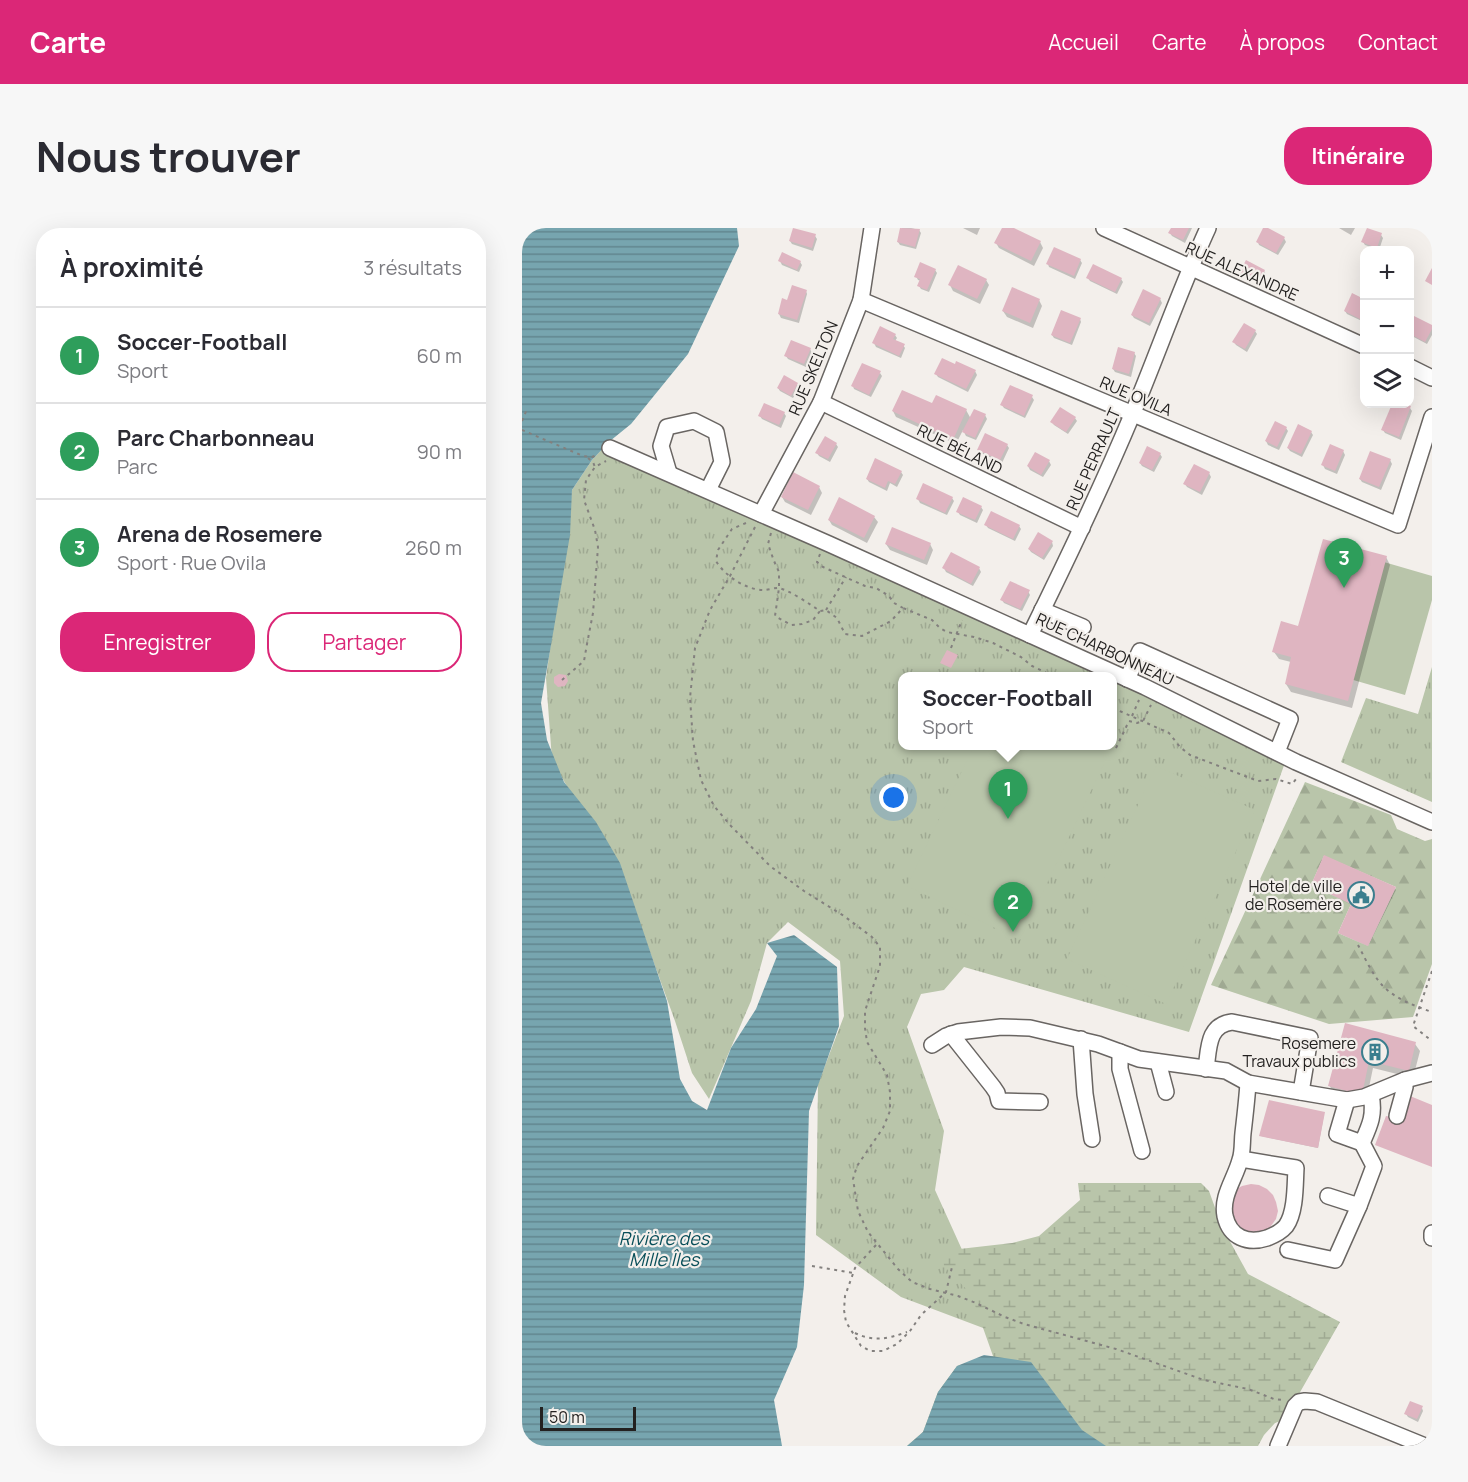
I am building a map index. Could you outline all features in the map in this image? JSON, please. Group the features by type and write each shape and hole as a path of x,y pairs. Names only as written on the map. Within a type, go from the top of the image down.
{"street":[{"name":"RUE SKELTON","path":"760,516 821,402 861,300 872,228"},
{"name":"RUE ALEXANDRE","path":"1104,228 1360,344"},
{"name":"RUE PERRAULT","path":"1030,635 1082,528 1132,414 1190,267 1208,228"},
{"name":"RUE OVILA","path":"861,300 1398,525 1427,452"},
{"path":"1414,369 1432,378"},
{"name":"RUE BÉLAND","path":"821,402 1082,528"},
{"path":"1427,452 1432,417"},
{"path":"616,450 708,490 722,462 716,432 694,421 667,428 661,446 669,473"},
{"name":"RUE CHARBONNEAU","path":"708,490 760,516 1112,672"},
{"path":"1042,610 1083,627"},
{"path":"1127,679 1140,651 1290,719 1276,752"},
{"name":"RUE CHARBONNEAU","path":"1117,674 1151,689 1276,752 1432,822"},
{"path":"1403,809 1405,818 1432,829"},
{"path":"1206,1069 1212,1034 1223,1023 1232,1022 1310,1038 1301,1092"},
{"path":"932,1045 951,1034 967,1031 1011,1027 1046,1031 1081,1039 1139,1059 1226,1071 1248,1083 1347,1100 1359,1099 1405,1080 1432,1073"},
{"path":"951,1034 993,1087 999,1101 1040,1102"},
{"path":"1081,1039 1085,1094 1092,1139"},
{"path":"1120,1052 1120,1069 1142,1151"},
{"path":"1158,1062 1166,1092"},
{"path":"1397,1116 1405,1080"},
{"path":"1241,1159 1296,1168 1291,1214 1285,1227 1276,1234 1256,1241 1243,1239 1233,1233 1227,1222 1224,1204 1241,1159 1248,1083"},
{"path":"1362,1143 1372,1117 1371,1095"},
{"path":"1288,1251 1335,1260 1359,1206 1374,1166 1362,1143 1337,1134 1347,1100"},
{"path":"1328,1196 1359,1206"},
{"path":"1278,1446 1292,1411 1299,1402 1305,1401 1317,1402 1425,1446"}],"path":[{"path":"522,421 527,409"},
{"path":"522,430 583,456"},
{"path":"562,680 584,661 593,613 598,546 584,500 586,480 595,467 616,450"},
{"path":"587,457 595,467"},
{"path":"760,516 710,610 695,648 690,698 693,741 701,780 714,806 750,847 770,866 872,937 880,947 880,966 865,1011 865,1028 867,1042 887,1075 890,1111 884,1128 857,1166 853,1179 858,1211 868,1232 890,1261 912,1282 976,1303 1024,1324 1116,1349 1204,1380 1248,1389 1274,1399 1299,1402"},
{"path":"760,516 732,529 718,550 716,561 722,570 739,583 763,590 779,588 820,611 826,610 837,618 845,634 862,636 891,621 903,608"},
{"path":"768,544 779,572 775,616 791,625 802,624 813,620 820,611"},
{"path":"821,552 816,562 823,567 865,586 876,588 889,596 894,603 932,620 940,628 993,643 1045,672"},
{"path":"826,610 846,577"},
{"path":"951,648 968,607"},
{"path":"1132,716 1151,689"},
{"path":"1143,721 1151,689"},
{"path":"1117,710 1169,734 1190,755 1258,781 1276,780 1292,784 1299,773"},
{"path":"1117,746 1128,721 1137,723 1143,721"},
{"path":"1358,945 1380,984 1397,996 1432,1012"},
{"path":"1432,971 1413,1026 1432,1041"},
{"path":"877,1244 855,1268 844,1296 843,1310 846,1322 861,1346 870,1351 883,1351 897,1344 921,1315 946,1292 952,1267"},
{"path":"812,1266 853,1273"},
{"path":"854,1333 878,1339 909,1331"}],"green space":[{"path":"610,441 1105,672 898,672 898,750 1117,750 1117,678 1287,757 1189,1032 964,967 944,990 921,994 907,1027 944,1131 935,1190 973,1274 1299,1399 1283,1420 1275,1423 1076,1349 1007,1337 901,1297 816,1235 818,1084 844,1016 840,961 788,922 767,943 751,1001 709,1099 692,1073 630,897 552,760 546,678 572,490 592,460"},
{"path":"1377,560 1432,576 1432,600 1405,695 1343,677"},
{"path":"1432,667 1432,802 1341,762 1366,698 1418,714"},
{"path":"972,750 1103,750 1109,753 1020,940 907,886"},
{"path":"1156,766 1255,810 1166,1004 1067,959"},
{"path":"1305,782 1391,815 1397,829 1425,841 1432,839 1432,964 1413,1017 1329,1024 1211,985","holes":["1324,856 1396,887 1368,946 1338,933 1351,904 1311,885"]},
{"path":"1078,1183 1201,1183 1209,1191 1222,1227 1248,1274 1340,1322 1295,1401 1264,1435 1258,1446 907,1446 923,1432 938,1392 957,1366 993,1356 971,1294 944,1266 942,1251 1012,1243 1039,1236 1080,1200"}],"water":[{"name":"Rivière des Mille Îles","path":"522,228 737,228 739,246 688,354 631,424 592,460 572,490 570,535 541,703 547,740 564,782 596,822 620,863 667,1001 680,1079 692,1101 707,1110 731,1048 756,1009 777,956 767,943 794,935 837,967 839,1026 809,1111 804,1285 797,1347 774,1400 782,1446 522,1446"},
{"path":"984,1355 1031,1362 1082,1430 1106,1446 907,1446 923,1432 938,1392 957,1366"}],"building":[{"path":"793,228 816,234 812,248 789,241"},
{"path":"900,228 920,229 915,247 897,242"},
{"path":"1002,228 1014,228 1041,241 1031,261 994,243"},
{"path":"1171,228 1189,228 1183,240 1168,233"},
{"path":"1263,228 1268,228 1285,237 1276,253 1256,242"},
{"path":"1367,228 1382,233 1378,246 1361,242"},
{"path":"1054,247 1081,259 1074,276 1046,264"},
{"path":"782,252 801,261 797,270 778,261"},
{"path":"1246,260 1265,270 1259,283 1239,273"},
{"path":"920,262 936,269 927,290 917,286 920,279 914,277"},
{"path":"1093,264 1122,278 1115,292 1086,278"},
{"path":"958,265 987,279 977,299 948,285"},
{"path":"1432,268 1432,285 1425,281"},
{"path":"792,285 807,290 797,320 778,314 782,298 787,300"},
{"path":"1012,287 1040,299 1030,323 1002,311"},
{"path":"1143,289 1161,298 1149,323 1131,315"},
{"path":"1352,293 1360,297 1360,319 1344,311"},
{"path":"1061,310 1081,318 1070,343 1051,335"},
{"path":"1414,316 1432,325 1425,342 1414,336"},
{"path":"1244,323 1256,330 1245,349 1232,342"},
{"path":"880,326 896,334 893,339 905,344 899,356 872,343"},
{"path":"791,340 811,348 804,364 784,356"},
{"path":"1118,347 1135,352 1129,374 1112,369"},
{"path":"942,358 955,364 956,361 976,370 966,389 934,374"},
{"path":"862,363 881,371 869,395 851,386"},
{"path":"784,375 798,383 791,396 777,388"},
{"path":"1010,385 1033,395 1024,416 1000,405"},
{"path":"902,390 932,403 936,395 967,409 953,440 892,411"},
{"path":"764,403 785,412 779,425 758,416"},
{"path":"1060,407 1076,417 1066,432 1050,422"},
{"path":"1390,408 1410,408 1399,437 1381,430"},
{"path":"974,409 986,414 975,438 962,432"},
{"path":"1275,421 1287,427 1277,447 1265,441"},
{"path":"1298,424 1312,431 1301,454 1287,448"},
{"path":"985,433 1008,444 1000,460 977,450"},
{"path":"825,436 837,443 828,459 815,453"},
{"path":"1330,444 1344,450 1335,471 1321,465"},
{"path":"1147,446 1161,453 1152,470 1139,463"},
{"path":"1370,451 1391,459 1379,487 1359,479"},
{"path":"1035,452 1050,460 1041,475 1027,466"},
{"path":"875,458 902,471 895,484 888,481 885,488 866,479"},
{"path":"1194,464 1210,472 1200,492 1183,484"},
{"path":"793,472 820,486 808,510 781,497"},
{"path":"923,483 953,497 945,513 916,499"},
{"path":"839,497 875,516 864,538 828,520"},
{"path":"963,497 982,506 975,520 956,512"},
{"path":"991,511 1020,525 1013,539 984,525"},
{"path":"892,527 931,543 924,560 885,544"},
{"path":"1038,532 1053,541 1042,558 1028,549"},
{"path":"1323,539 1387,556 1348,701 1285,684 1291,657 1272,652 1281,621 1298,626"},
{"path":"951,552 980,567 971,584 942,568"},
{"path":"1010,581 1030,590 1020,609 1000,600"},
{"path":"947,650 958,655 951,668 940,663"},
{"path":"559,674 566,675 568,681 565,686 558,687 554,683 554,677"},
{"path":"1324,855 1396,887 1368,946 1338,933 1351,904 1311,885"},
{"name":"Rosemere Travaux publics","path":"1345,1023 1416,1042 1409,1071 1369,1061 1362,1095 1328,1086"},
{"path":"1410,1096 1432,1105 1432,1167 1375,1145 1386,1116 1401,1119"},
{"path":"1269,1100 1325,1112 1318,1148 1259,1136"},
{"path":"1251,1184 1267,1189 1273,1195 1278,1211 1271,1226 1265,1232 1257,1235 1240,1233 1226,1213 1235,1190"},
{"path":"1410,1401 1423,1406 1417,1419 1404,1414"}],"place":[{"name":"Arena de Rosemere","path":"1344,588"},
{"name":"Soccer-Football","path":"1008,819"},
{"name":"Hotel de ville de Rosemère","path":"1361,895"},
{"name":"Parc Charbonneau","path":"1013,932"},
{"name":"Rosemere Travaux publics","path":"1375,1052"}]}
